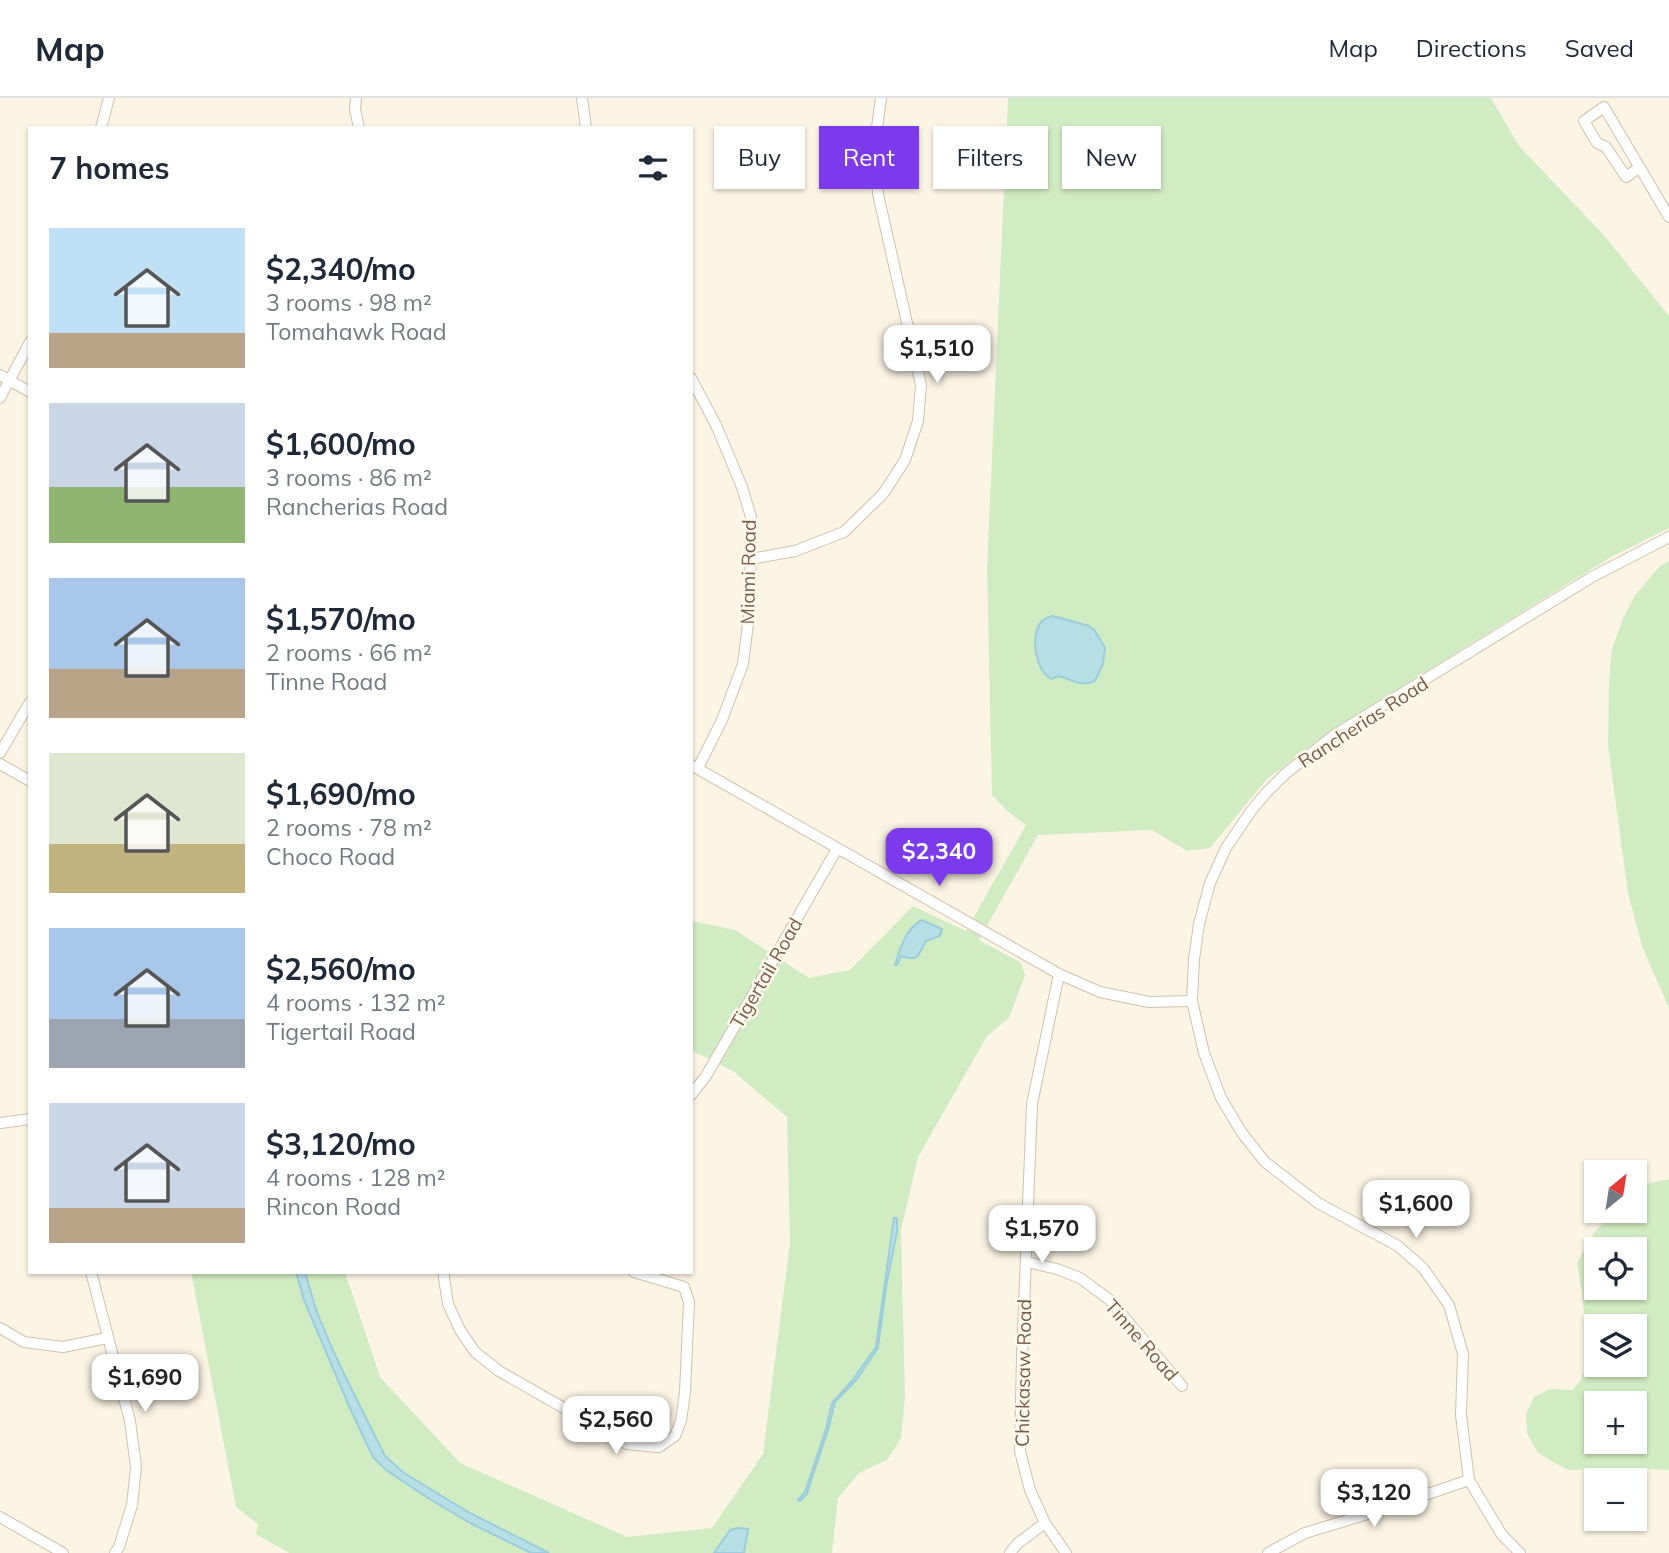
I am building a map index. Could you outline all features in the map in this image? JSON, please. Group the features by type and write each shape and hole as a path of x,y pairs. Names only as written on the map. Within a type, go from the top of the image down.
{"street":[{"path":"102,126 109,98"},
{"path":"356,98 359,126"},
{"path":"582,98 586,126"},
{"path":"751,559 795,551 844,532 883,494 905,460 919,421 921,385 878,194 876,135 881,98"},
{"path":"1640,167 1626,177 1606,147 1597,143 1584,121 1604,107 1640,167 1665,201 1669,217"},
{"path":"0,398 5,378 28,345"},
{"path":"5,378 28,391"},
{"name":"Miami Road","path":"693,382 716,425 742,487 751,517 750,607 743,664 722,720 695,766"},
{"name":"Rancherias Road","path":"1520,1553 1502,1535 1469,1480 1461,1415 1463,1354 1449,1305 1423,1268 1398,1246 1318,1203 1265,1162 1242,1133 1221,1098 1204,1053 1192,1001 1199,924 1210,883 1226,848 1251,811 1285,774 1336,734 1592,577 1669,537"},
{"path":"0,753 28,705"},
{"path":"0,764 28,780"},
{"path":"695,766 1059,974 1100,992 1149,1002 1192,1001"},
{"name":"Tigertail Road","path":"693,1092 706,1076 837,849"},
{"name":"Chickasaw Road","path":"1059,974 1032,1104 1020,1451 1030,1490 1045,1523 1066,1553"},
{"path":"0,1123 28,1119"},
{"name":"Tinne Road","path":"1027,1262 1080,1278 1110,1300 1182,1386"},
{"path":"91,1274 130,1421 136,1467 132,1505 115,1553"},
{"path":"444,1274 448,1304 460,1330 475,1352 499,1371 627,1444 659,1447 675,1436 681,1421 689,1302 684,1287 641,1274"},
{"path":"0,1328 24,1342 63,1347 107,1338"},
{"path":"1268,1553 1306,1533 1469,1480"},
{"path":"0,1517 63,1553"},
{"path":"1010,1553 1017,1544 1045,1523"}],"green space":[{"path":"1008,98 1491,98 1519,146 1602,233 1669,316 1669,528 1611,557 1329,732 1266,780 1210,848 1187,851 1152,830 1038,835 979,940 1021,963 1025,975 1009,1018 987,1036 918,1157 901,1230 905,1397 901,1438 887,1460 859,1473 838,1498 832,1553 289,1553 256,1534 258,1524 236,1507 191,1274 346,1274 380,1377 460,1463 627,1537 712,1528 763,1454 790,1243 787,1117 733,1071 693,1051 693,922 735,930 809,978 850,970 913,906 966,931 1026,825 1008,812 992,795 987,568 1004,189 1048,189 1048,126 1007,126"},
{"path":"1669,561 1669,1008 1642,946 1628,893 1608,746 1612,649 1624,616 1636,594 1660,566"},
{"path":"1669,1179 1669,1470 1568,1470 1538,1453 1527,1433 1526,1414 1534,1397 1550,1389 1572,1390 1581,1380 1584,1371 1584,1377 1647,1377 1647,1314 1584,1315 1577,1263 1584,1251 1584,1300 1647,1300 1647,1237 1592,1237 1603,1223 1647,1223 1647,1185"}],"water":[{"path":"1053,616 1089,626 1095,631 1105,648 1103,664 1095,681 1081,683 1059,676 1051,679 1042,669 1036,655 1035,639 1042,621"},
{"path":"922,920 942,929 940,936 926,941 915,958 901,956 895,965 908,933"},
{"path":"894,1218 897,1218 897,1232 878,1348 857,1379 835,1402 807,1494 800,1501 798,1500 805,1492 826,1429 832,1403 876,1347"},
{"path":"297,1274 306,1274 316,1310 331,1346 385,1456 404,1473 468,1512 549,1553 531,1553 472,1524 386,1470 373,1457 304,1300"},
{"path":"748,1529 744,1553 714,1553 730,1530"}]}
